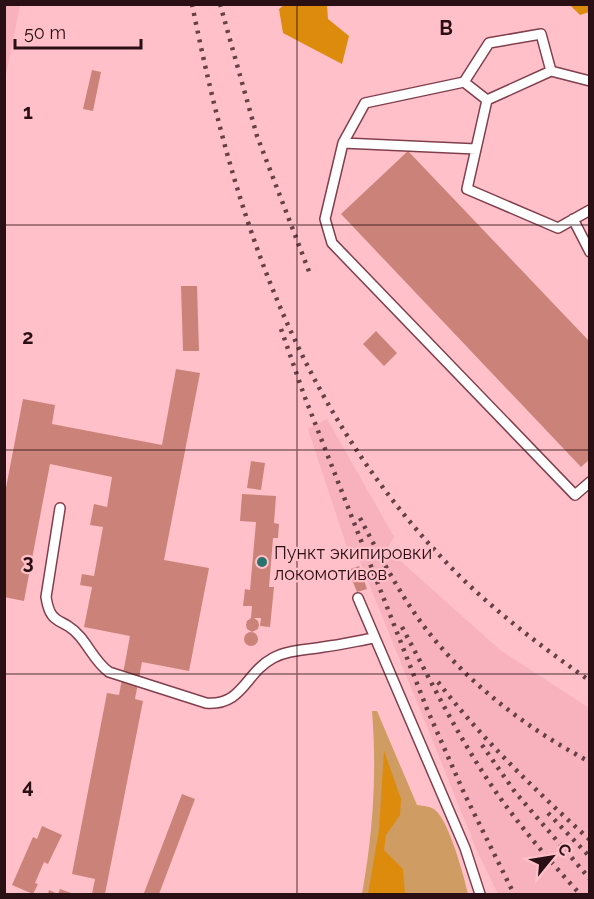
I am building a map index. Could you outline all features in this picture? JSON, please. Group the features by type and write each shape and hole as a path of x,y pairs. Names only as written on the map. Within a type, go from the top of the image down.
{"lane":[{"path":"551,71 541,34 489,43 464,82 365,103 343,143 325,219 332,243 575,495 590,482"},
{"path":"487,100 551,71 590,81"},
{"path":"464,82 487,100"},
{"path":"487,100 466,189 558,228 590,210"},
{"path":"343,143 476,149"},
{"path":"573,219 590,252"},
{"path":"60,508 46,597 48,608 58,621 68,625 78,634 97,662 109,672 206,703 221,703 238,694 266,662 275,657 295,651 374,638"},
{"path":"358,598 465,848 480,894"}],"shaded area":[{"path":"4,5 20,5 5,80"},
{"path":"284,5 327,5 328,19 349,36 342,64 283,33 279,9"},
{"path":"570,5 589,5 589,12 580,15"},
{"path":"327,419 394,537 387,549 500,650 589,708 589,894 498,894 478,853 359,559 349,553 308,429"},
{"path":"372,711 377,711 417,805 433,809 446,825 468,894 362,894 373,803"},
{"path":"384,751 401,799 400,815 386,835 384,850 403,869 405,894 368,894 379,830"}],"building":[{"path":"92,70 101,72 93,111 83,109"},
{"path":"408,151 590,342 590,459 581,467 341,214"},
{"path":"181,286 197,286 199,351 183,351"},
{"path":"376,331 397,353 384,366 363,344"},
{"path":"176,369 200,373 164,560 209,568 189,671 142,662 135,699 143,701 105,894 92,894 95,879 72,874 107,693 119,695 130,636 84,627 92,587 80,585 82,574 94,576 103,527 90,525 94,504 107,507 112,477 50,464 24,601 4,597 4,498 23,399 55,405 52,424 162,445"},
{"path":"251,461 265,463 261,490 247,488"},
{"name":"Пункт экипировки локомотивов","path":"242,494 276,496 274,523 279,524 278,538 273,538 269,587 274,587 270,627 260,626 261,618 254,618 259,625 258,629 252,632 247,629 246,625 251,618 252,606 243,606 245,589 250,590 256,522 240,521"},
{"path":"359,566 367,589 357,592 348,570"},
{"path":"251,632 256,634 258,639 256,644 251,646 246,644 244,639 246,634"},
{"path":"182,794 195,799 159,894 144,893"},
{"path":"42,826 62,835 48,864 44,862 33,894 12,885 33,837 37,839"},
{"path":"60,889 74,894 58,894"}],"railway":[{"path":"192,4 228,157 251,230 277,301 309,369 347,435 391,498 443,559 477,593 514,624 590,681"},
{"path":"220,4 257,136 310,274"},
{"path":"281,329 304,395 427,709 464,793 514,894"},
{"path":"360,518 408,603 426,629 461,669 522,720 590,762"},
{"path":"402,627 452,720 493,788 552,863 580,894"},
{"path":"438,682 510,764 590,840"},
{"path":"482,745 515,792 590,879"},
{"path":"548,813 590,857"}],"place":[{"name":"Пункт экипировки локомотивов","path":"262,562"}]}
